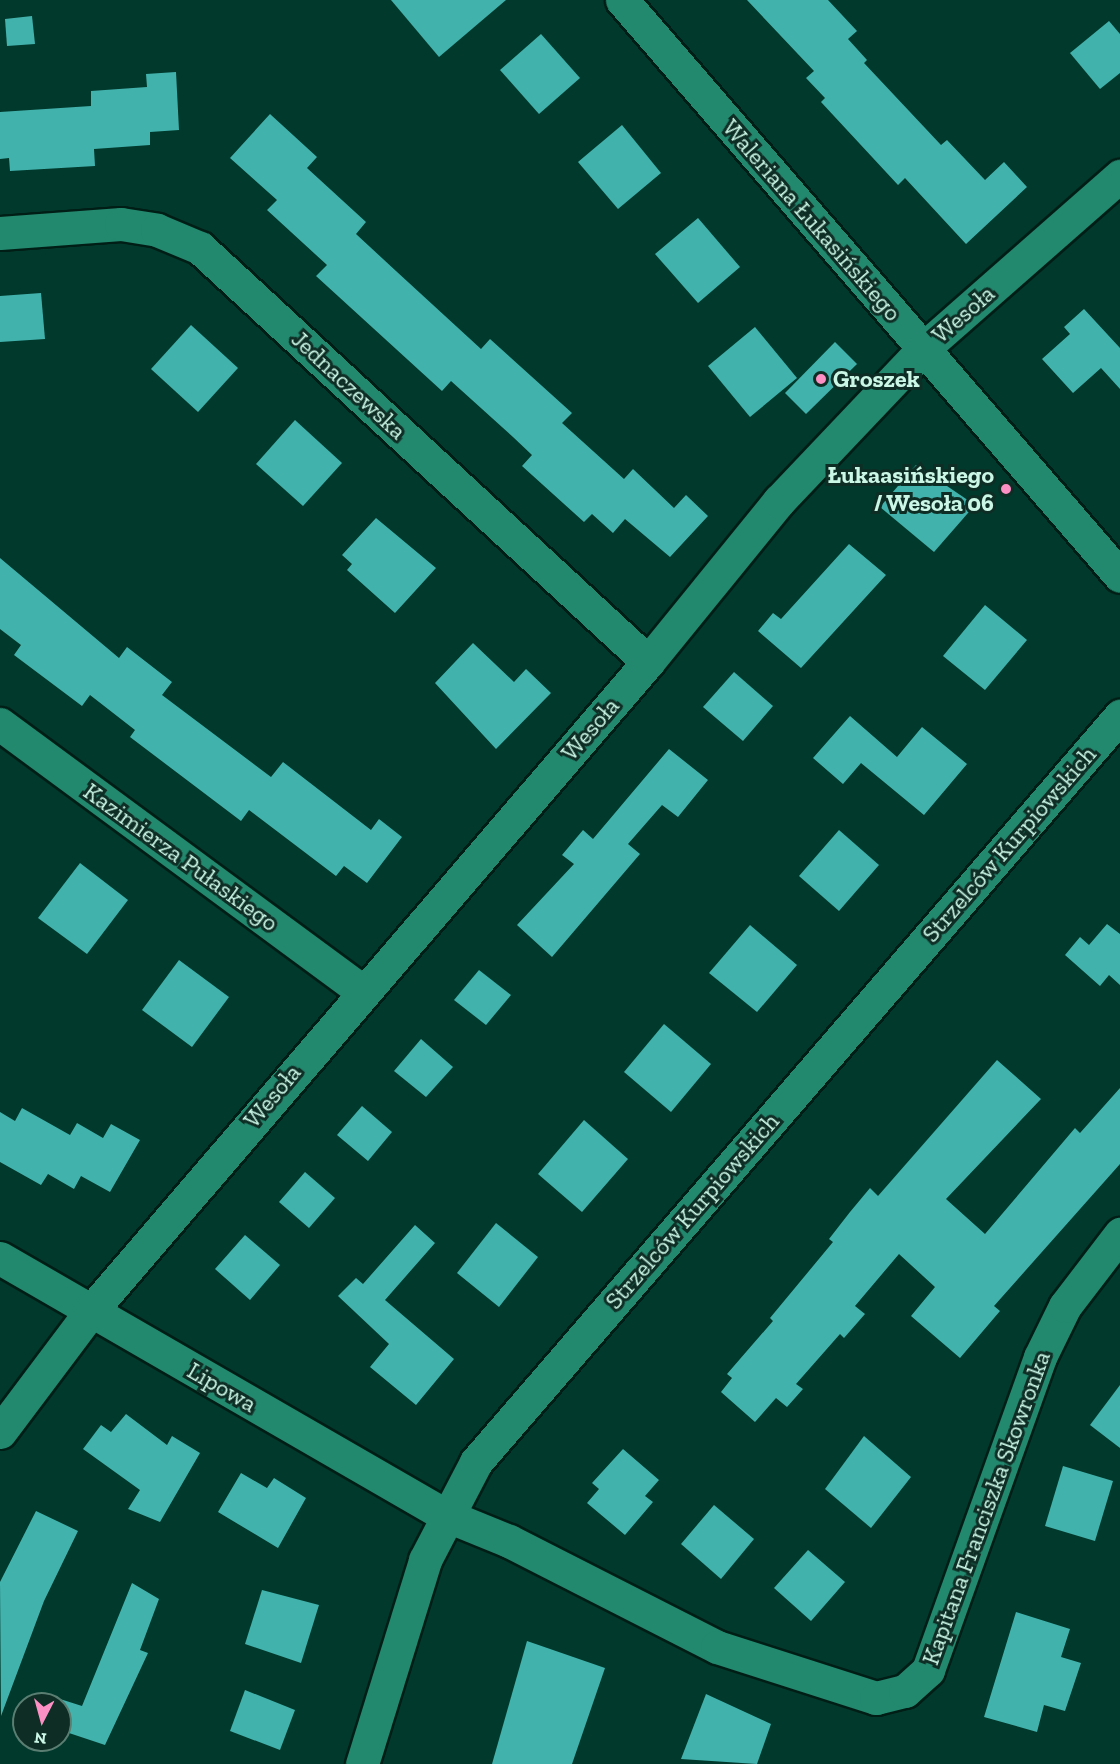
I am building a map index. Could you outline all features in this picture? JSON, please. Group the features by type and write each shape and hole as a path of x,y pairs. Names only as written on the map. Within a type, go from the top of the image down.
{"street":[{"name":"Waleriana Łukasińskiego","path":"622,0 1120,576"},
{"name":"Wesoła","path":"0,1432 91,1311 361,990 648,662 779,501 924,348 1120,176"},
{"name":"Jednaczewska","path":"0,233 121,224 166,233 200,248 648,662"},
{"name":"Strzelców Kurpiowskich","path":"362,1764 418,1579 445,1515 485,1450 1120,716"},
{"name":"Kazimierza Pułaskiego","path":"0,724 361,990"},
{"name":"Kapitana Franciszka Skowronka","path":"445,1515 538,1555 717,1647 858,1696 876,1698 905,1691 928,1670 1040,1357 1065,1306 1120,1234"},
{"name":"Lipowa","path":"0,1258 445,1515"}],"building":[{"path":"391,0 506,0 439,57"},
{"path":"747,0 828,0 857,31 848,39 867,60 864,63 941,145 947,140 985,180 1004,162 1027,187 966,244 905,178 898,185 821,102 825,98 806,78 814,71"},
{"path":"32,16 35,44 7,46 5,19"},
{"path":"1109,21 1120,34 1120,73 1100,89 1070,53"},
{"path":"541,34 580,78 539,114 500,70"},
{"path":"176,72 179,130 150,132 150,145 94,149 95,166 10,171 9,158 0,159 0,112 91,106 91,91 147,87 146,74"},
{"path":"270,114 317,157 307,168 366,222 356,234 396,271 481,349 490,339 572,413 562,423 624,479 633,469 674,508 686,495 708,516 670,557 625,519 613,533 592,514 584,522 522,466 532,455 513,437 451,381 442,391 316,276 327,265 267,210 277,200 230,158"},
{"path":"622,125 661,173 618,209 578,162"},
{"path":"698,218 740,267 698,303 655,254"},
{"path":"41,293 45,339 0,342 0,296"},
{"path":"1084,309 1120,348 1120,389 1101,368 1073,393 1042,359 1070,334 1064,327"},
{"path":"191,325 238,368 198,412 151,369"},
{"path":"755,327 797,378 750,417 708,366"},
{"name":"Groszek","path":"835,342 857,364 806,414 785,393"},
{"path":"295,420 342,463 303,506 256,464"},
{"path":"916,465 975,505 934,552 880,507"},
{"path":"376,518 436,568 395,613 347,570 352,564 342,555"},
{"path":"849,544 886,575 801,668 758,631 773,613 781,619"},
{"path":"0,558 119,658 127,647 172,682 162,695 271,777 283,762 371,830 379,819 402,837 367,883 344,866 336,876 249,810 241,821 130,737 135,730 90,695 82,706 14,655 21,645 0,629"},
{"path":"985,605 1027,640 985,690 943,656"},
{"path":"473,643 514,682 526,669 551,693 496,749 435,683"},
{"path":"734,672 773,706 743,741 703,707"},
{"path":"850,716 897,757 922,727 967,764 924,815 861,763 843,784 813,758"},
{"path":"669,749 708,780 678,817 662,805 628,844 640,854 552,957 517,925 574,864 562,855 583,830 593,839"},
{"path":"839,830 879,865 839,911 799,876"},
{"path":"80,863 128,900 87,954 38,918"},
{"path":"1107,924 1120,934 1120,985 1109,975 1100,986 1065,955 1080,937 1089,945"},
{"path":"750,925 797,965 757,1012 709,973"},
{"path":"179,960 229,997 192,1047 142,1010"},
{"path":"479,970 511,995 486,1025 454,1000"},
{"path":"664,1024 711,1064 671,1112 624,1072"},
{"path":"421,1039 453,1067 426,1097 394,1071"},
{"path":"997,1060 1041,1099 946,1199 985,1234 1075,1128 1080,1133 1120,1088 1120,1164 994,1306 1000,1311 960,1358 911,1316 935,1287 899,1254 855,1306 865,1314 844,1338 840,1334 796,1384 803,1389 787,1407 776,1398 755,1422 721,1392 732,1378 727,1374 773,1321 770,1318 833,1242 829,1239 870,1188 878,1196"},
{"path":"362,1106 392,1132 368,1161 337,1135"},
{"path":"22,1108 70,1135 77,1123 103,1138 111,1124 140,1140 110,1192 81,1176 74,1189 48,1174 41,1185 0,1162 0,1112 15,1121"},
{"path":"584,1120 628,1159 582,1212 538,1174"},
{"path":"305,1172 335,1198 309,1228 279,1202"},
{"path":"496,1223 538,1257 499,1307 457,1273"},
{"path":"415,1225 435,1243 385,1300 454,1359 416,1405 370,1367 389,1344 338,1296 356,1278 363,1284"},
{"path":"245,1235 280,1265 250,1300 215,1269"},
{"path":"1120,1385 1120,1448 1090,1425"},
{"path":"126,1414 167,1445 172,1436 200,1453 160,1522 128,1509 140,1490 83,1449 101,1425 111,1432"},
{"path":"864,1436 911,1477 871,1528 825,1489"},
{"path":"623,1449 659,1480 645,1496 653,1502 625,1535 587,1503 599,1489 592,1483"},
{"path":"1063,1466 1113,1481 1095,1541 1045,1526"},
{"path":"241,1473 267,1488 274,1478 306,1498 278,1548 218,1512"},
{"path":"714,1505 754,1539 721,1579 681,1544"},
{"path":"36,1511 78,1531 44,1601 1,1716 0,1582"},
{"path":"808,1550 845,1582 811,1621 774,1588"},
{"path":"132,1583 159,1599 140,1650 148,1653 105,1745 72,1734 72,1703 82,1706"},
{"path":"262,1590 319,1605 301,1663 245,1644"},
{"path":"1016,1612 1070,1629 1061,1657 1081,1663 1065,1711 1044,1705 1037,1732 984,1717"},
{"path":"527,1641 605,1668 572,1764 492,1764"},
{"path":"245,1690 295,1710 280,1750 230,1731"},
{"path":"706,1694 771,1724 757,1764 681,1759"}],"place":[{"name":"Groszek","path":"821,379"},
{"name":"Łukaasińskiego / Wesoła 06","path":"1006,489"}]}
